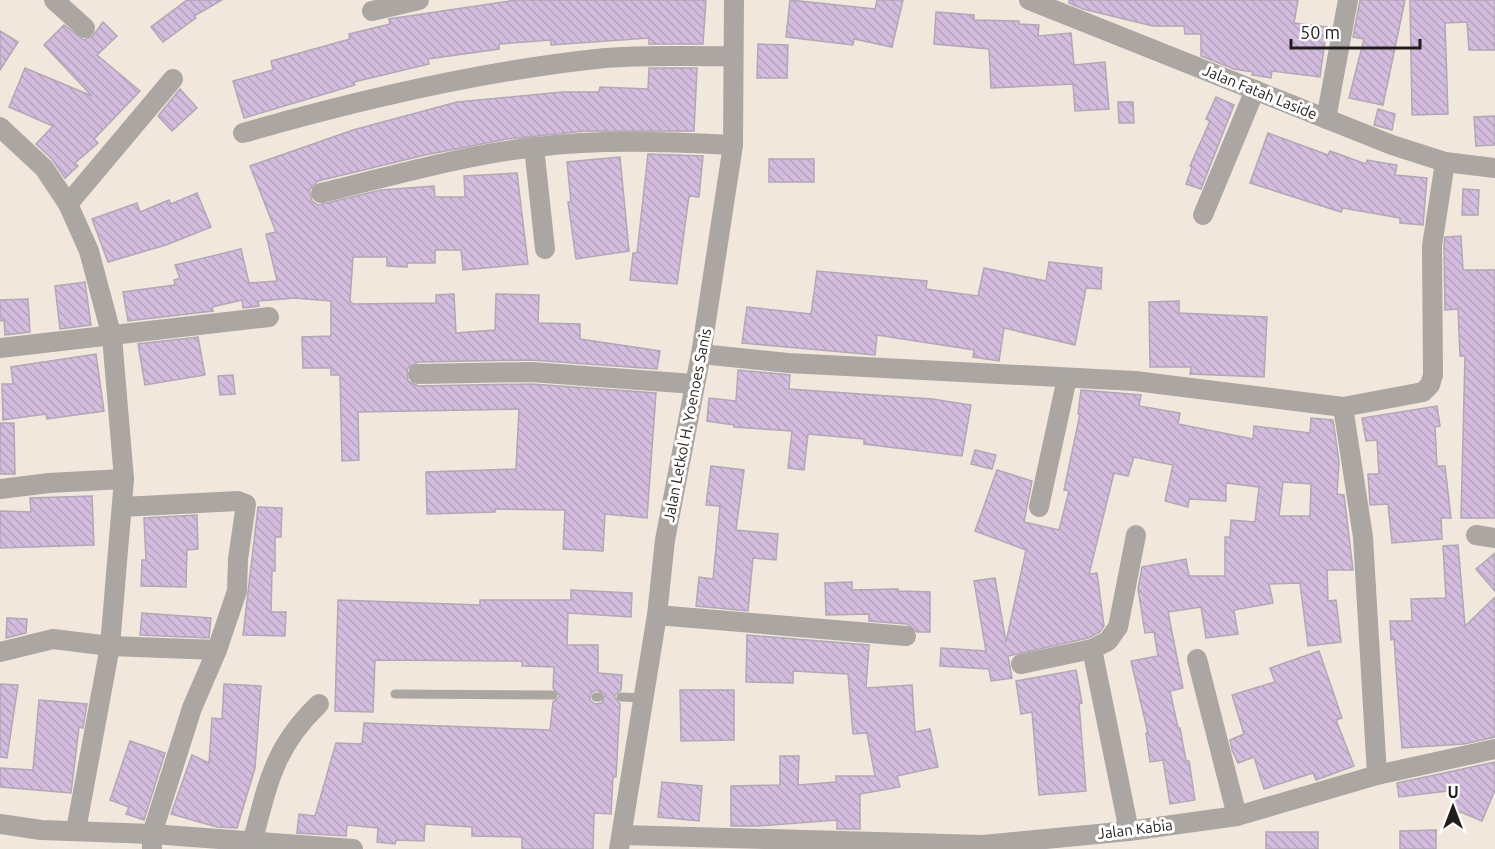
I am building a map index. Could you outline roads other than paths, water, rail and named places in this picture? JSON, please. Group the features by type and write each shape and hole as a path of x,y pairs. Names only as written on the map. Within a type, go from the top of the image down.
{"street":[{"path":"54,0 75,7 85,28"},
{"path":"372,11 416,0"},
{"name":"Jalan Letkol H. Yoenoes Sanis","path":"621,842 657,615 665,540 701,354 733,145 734,0"},
{"name":"Jalan Fatah Laside","path":"1029,0 1392,146 1445,162 1495,168"},
{"path":"1326,119 1348,0"},
{"path":"243,133 343,105 491,75 597,59 733,56"},
{"path":"68,204 173,79"},
{"path":"1203,214 1255,90"},
{"path":"0,126 44,168 68,204 89,251 112,337 124,479 122,507 110,646 76,830"},
{"path":"321,193 477,156 534,147 594,141 733,145"},
{"path":"534,147 545,249"},
{"path":"701,354 788,363 1136,381 1342,406 1423,392 1430,385 1434,346 1432,246 1445,162"},
{"path":"0,348 112,337 269,317"},
{"path":"418,374 531,372 694,384"},
{"path":"1039,507 1067,378"},
{"path":"1342,406 1363,537 1377,775"},
{"path":"0,489 49,483 124,479"},
{"path":"122,507 238,501 246,504 237,591 217,650 192,708 152,842"},
{"path":"1021,664 1092,649 1108,641 1118,627 1136,535"},
{"path":"657,615 906,636"},
{"path":"0,652 53,639 110,646 217,650"},
{"path":"1092,649 1129,831"},
{"path":"1197,659 1237,816"},
{"path":"252,843 281,749 298,724 319,704"},
{"name":"Jalan Kabia","path":"621,842 984,847 1237,816 1377,775 1495,749"},
{"path":"0,824 41,830 76,830 152,842 252,843 353,849"}],"lane":[{"path":"395,694 553,695"},
{"path":"621,698 644,698"}]}
